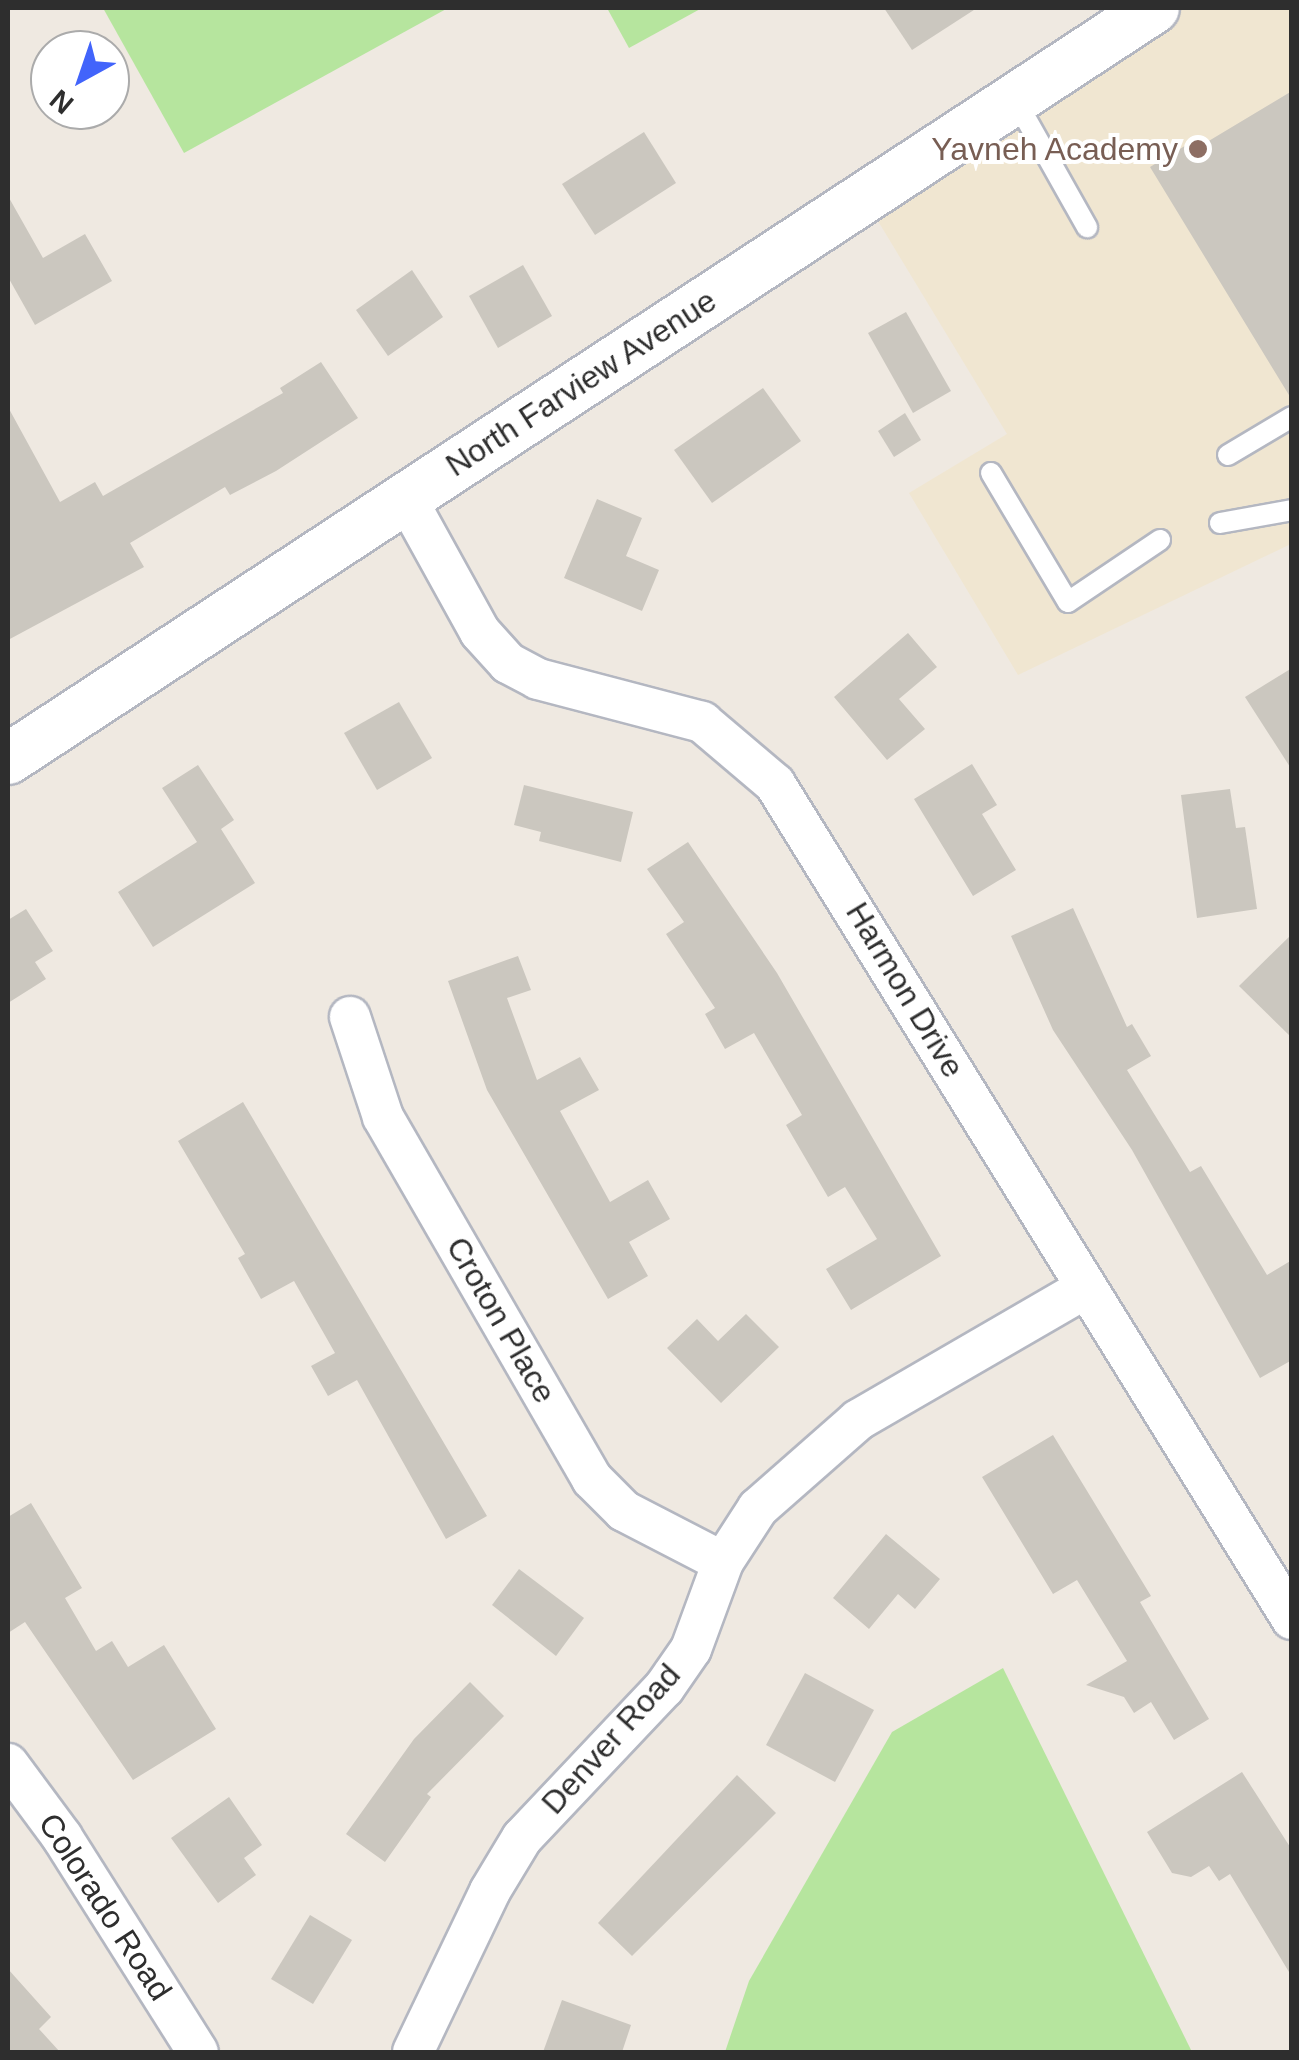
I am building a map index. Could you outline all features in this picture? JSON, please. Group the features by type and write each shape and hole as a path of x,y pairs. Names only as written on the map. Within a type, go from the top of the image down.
{"street":[{"name":"North Farview Avenue","path":"8,759 1154,8"},
{"name":"Harmon Drive","path":"406,498 480,632 508,662 538,679 702,722 775,784 1292,1619"},
{"name":"Croton Place","path":"350,1017 383,1117 592,1479 624,1511 722,1562"},
{"name":"Denver Road","path":"413,2052 522,1838 664,1688 691,1648 722,1562 758,1508 858,1420 1086,1288"},
{"name":"Colorado Road","path":"8,1764 62,1837 198,2052"}],"lane":[{"path":"1014,99 1087,227"},
{"path":"1228,455 1292,417"},
{"path":"991,473 1068,602 1160,540"},
{"path":"1220,523 1292,510"}],"shaded area":[{"path":"1154,8 1291,8 1291,544 1018,675 909,493 1007,434 864,198"}],"green space":[{"path":"103,8 448,8 184,153 130,56 130,30 115,30"},
{"path":"607,8 702,8 629,48"},
{"path":"1003,1668 1192,2052 725,2052 749,1981 892,1732"}],"building":[{"path":"884,8 977,8 912,50"},
{"path":"1292,91 1292,400 1150,167 1193,141 1197,148"},
{"path":"644,132 676,183 595,235 562,184"},
{"path":"8,196 43,258 85,234 112,281 35,325 8,277"},
{"path":"523,265 552,316 498,348 469,296"},
{"path":"412,270 443,317 388,356 356,310"},
{"path":"906,312 951,391 913,413 868,333"},
{"path":"321,362 358,418 276,471 230,495 225,487 130,543 144,567 8,640 8,407 60,502 95,482 103,496 283,393 280,388"},
{"path":"763,388 801,441 712,503 674,450"},
{"path":"905,413 921,440 894,457 878,431"},
{"path":"597,499 642,518 626,556 659,570 642,611 564,578"},
{"path":"908,633 937,667 899,699 925,729 887,760 834,697"},
{"path":"1292,668 1292,770 1245,697"},
{"path":"399,702 432,758 377,790 344,733"},
{"path":"972,764 997,805 982,814 1016,870 973,896 914,799"},
{"path":"198,765 234,820 221,829 255,883 153,947 118,892 197,842 162,788"},
{"path":"524,785 633,812 621,862 539,841 541,832 514,825"},
{"path":"1230,789 1236,828 1245,827 1257,909 1197,918 1181,795"},
{"path":"688,842 777,973 941,1256 851,1310 826,1269 877,1239 845,1187 828,1197 786,1125 802,1115 754,1033 725,1049 705,1014 715,1008 666,934 684,922 647,869"},
{"path":"1073,908 1127,1027 1132,1024 1151,1056 1127,1070 1190,1172 1201,1166 1267,1275 1292,1260 1292,1360 1260,1378 1132,1150 1053,1030 1011,936"},
{"path":"26,909 53,951 35,962 46,979 8,1003 8,920"},
{"path":"1292,934 1292,1038 1239,986"},
{"path":"518,956 531,990 507,998 537,1080 580,1057 599,1090 560,1111 610,1202 648,1180 670,1219 629,1242 648,1276 608,1299 487,1090 448,981"},
{"path":"243,1102 487,1516 446,1539 357,1380 328,1396 311,1366 335,1353 294,1281 261,1299 238,1258 245,1254 178,1141"},
{"path":"746,1314 779,1347 721,1403 667,1348 697,1319 718,1341"},
{"path":"1053,1435 1151,1596 1140,1602 1209,1719 1174,1740 1151,1702 1134,1713 1124,1697 1086,1685 1127,1661 1077,1580 1053,1594 982,1477"},
{"path":"31,1503 82,1588 65,1598 96,1651 112,1641 128,1667 164,1645 216,1729 133,1780 25,1622 8,1633 8,1517"},
{"path":"886,1534 940,1579 915,1609 898,1594 869,1629 833,1598"},
{"path":"519,1569 584,1618 556,1656 492,1605"},
{"path":"805,1673 874,1710 835,1782 766,1745"},
{"path":"470,1682 504,1716 427,1794 431,1797 385,1862 346,1834 414,1739"},
{"path":"1242,1772 1292,1850 1292,1977 1230,1874 1219,1881 1209,1866 1191,1877 1172,1873 1147,1832"},
{"path":"737,1775 776,1813 632,1956 598,1923"},
{"path":"229,1797 262,1845 244,1858 256,1875 218,1903 171,1838"},
{"path":"310,1915 352,1940 313,2004 271,1979"},
{"path":"8,1969 51,2017 39,2029 60,2052 8,2052"},
{"path":"562,2000 631,2025 622,2052 543,2052"}],"place":[{"name":"Yavneh Academy","path":"1198,149"}]}
